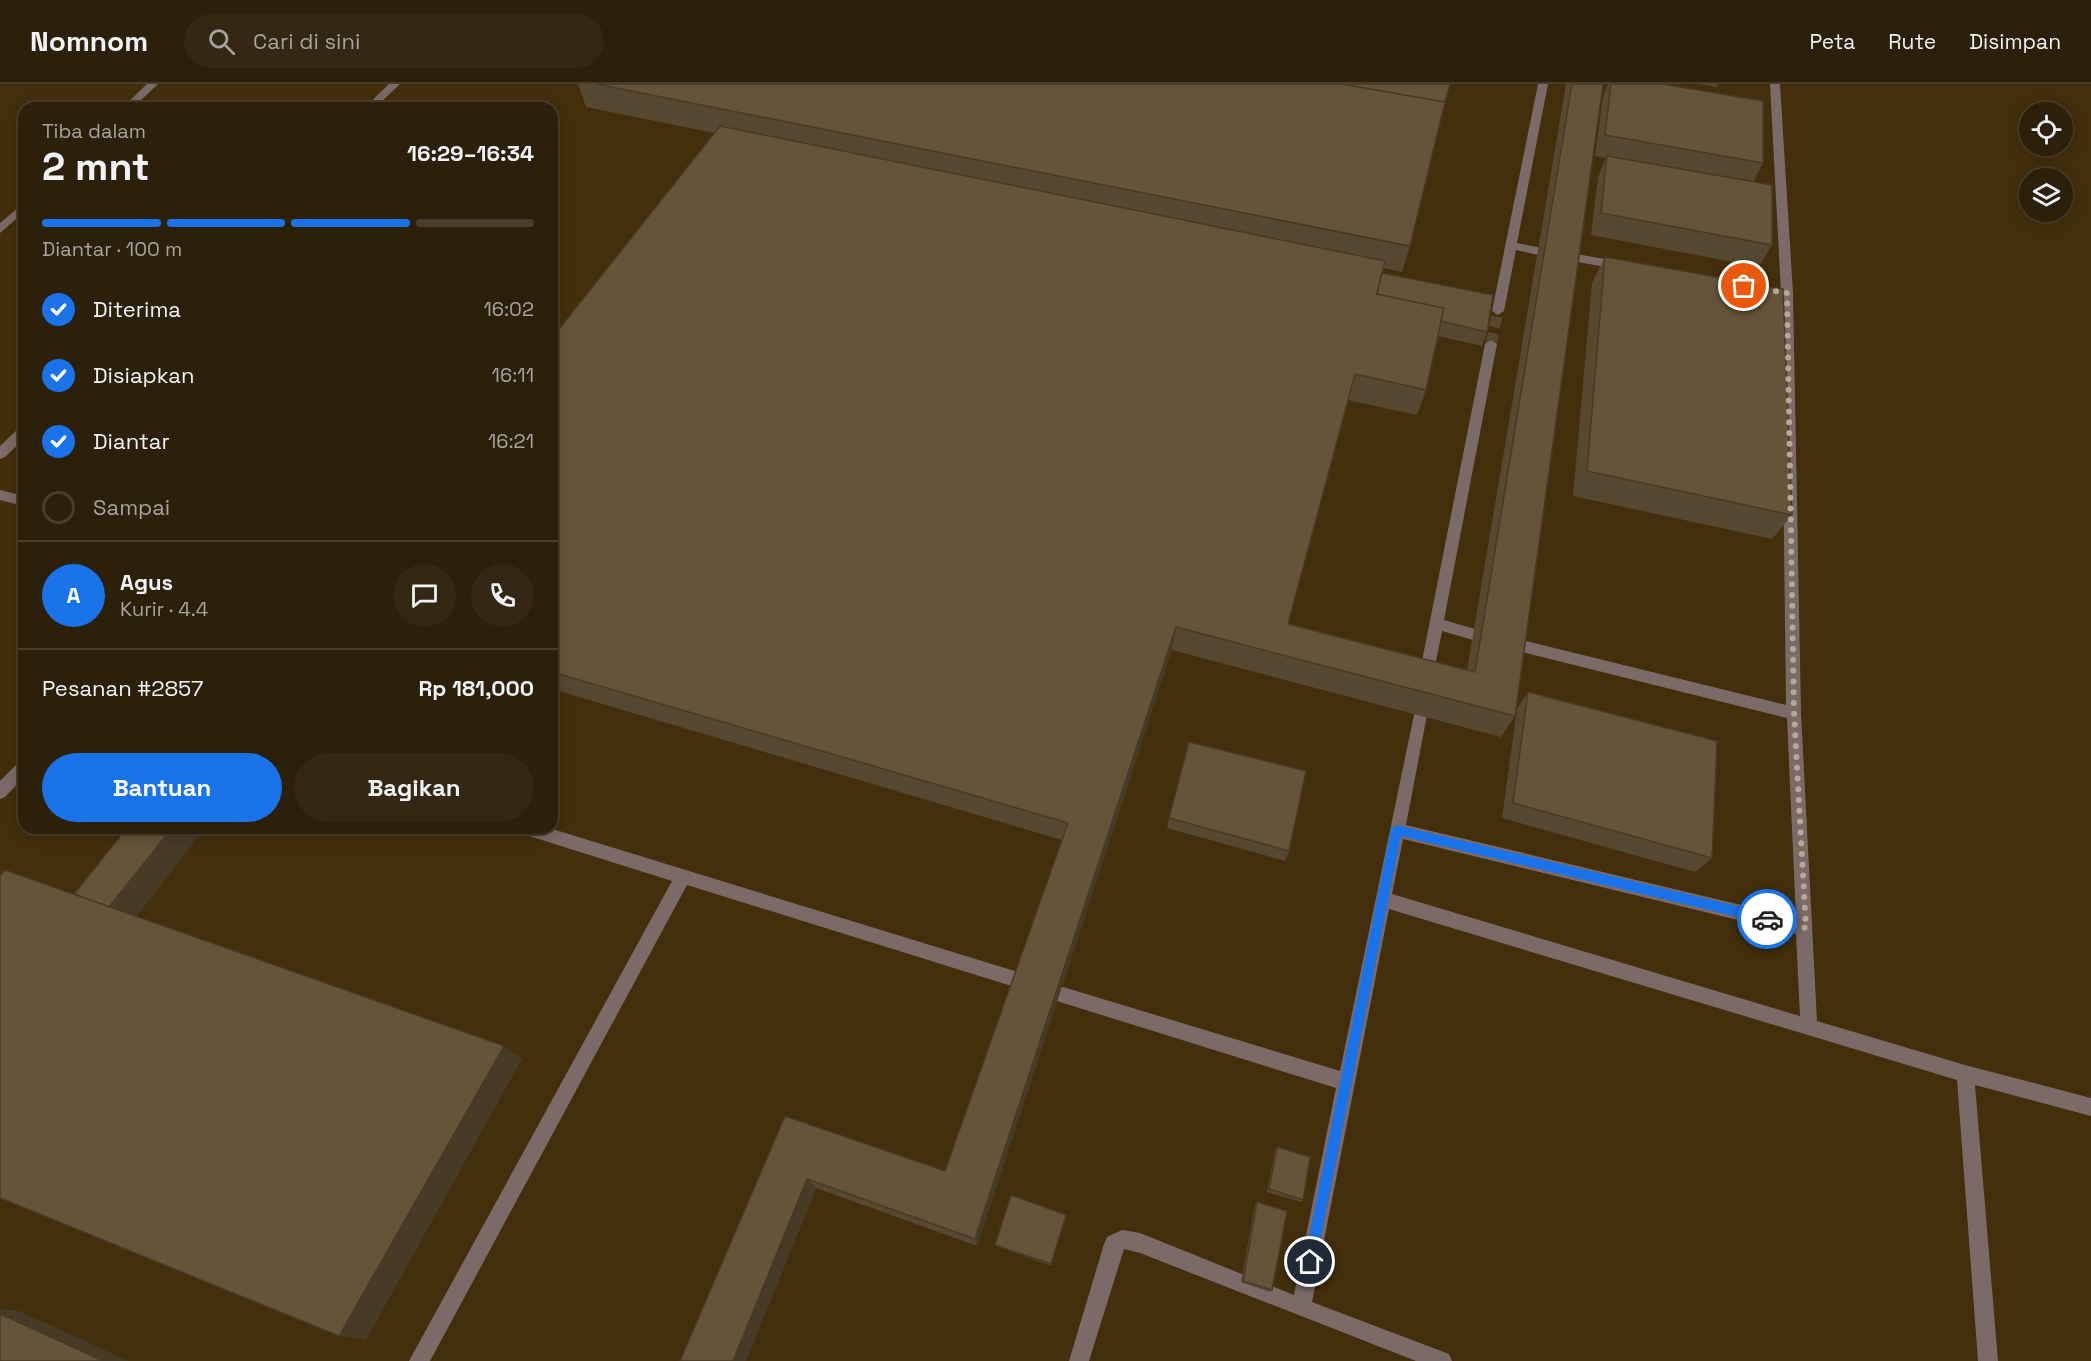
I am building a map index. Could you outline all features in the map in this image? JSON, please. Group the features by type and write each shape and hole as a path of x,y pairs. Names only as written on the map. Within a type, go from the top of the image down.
{"lane":[{"path":"134,102 153,84"},
{"path":"376,102 395,84"},
{"path":"1498,311 1543,84"},
{"path":"1775,84 1769,107 1782,292 1794,713 1809,1027"},
{"path":"0,229 18,212"},
{"path":"1512,246 1538,251"},
{"path":"1570,257 1639,268"},
{"path":"1425,684 1491,344"},
{"path":"0,454 18,437"},
{"path":"0,495 18,500"},
{"path":"1438,624 1473,634"},
{"path":"1514,644 1794,713"},
{"path":"1301,1308 1420,715"},
{"path":"0,792 18,773"},
{"path":"1396,830 1806,928"},
{"path":"545,834 1018,980"},
{"path":"419,1361 683,877"},
{"path":"1383,899 1965,1074 2091,1107"},
{"path":"1060,994 1346,1082"},
{"path":"1965,1074 1988,1361"},
{"path":"1079,1361 1114,1244 1122,1239 1140,1243 1301,1308 1442,1361"}],"shaded area":[{"path":"0,84 2091,84 2091,1361 0,1361"}],"building":[{"path":"596,84 1343,84 1445,102 1410,246"},
{"path":"1342,84 1450,84 1445,102"},
{"path":"1572,84 1603,84 1515,716 1176,627 975,1239 807,1179 733,1361 680,1361 785,1116 945,1171 1068,823 558,674 558,330 720,126 1385,261 1377,294 1444,308 1426,390 1355,374 1288,624 1475,672"},
{"path":"1611,84 1662,84 1763,101 1763,163 1605,135"},
{"path":"1607,156 1772,185 1772,245 1601,213"},
{"path":"1605,257 1783,289 1792,515 1587,471"},
{"path":"1382,273 1493,295 1487,332 1441,321 1444,308 1377,294"},
{"path":"1528,692 1717,741 1712,858 1513,803"},
{"path":"1189,742 1306,771 1289,851 1169,818"},
{"path":"122,834 167,834 109,907 74,894"},
{"path":"5,870 504,1046 339,1336 0,1198 0,876"},
{"path":"1277,1147 1310,1157 1303,1200 1269,1189"},
{"path":"1011,1195 1066,1215 1051,1264 995,1245"},
{"path":"1257,1202 1287,1211 1272,1290 1243,1281"},
{"path":"0,1314 103,1361 0,1361"}],"tunnel":[{"path":"1491,344 1498,311"}],"way so far":[{"path":"1744,286 1787,293 1794,713 1806,928 1767,919"}],"route":[{"path":"1310,1262 1396,830 1767,919"}]}
